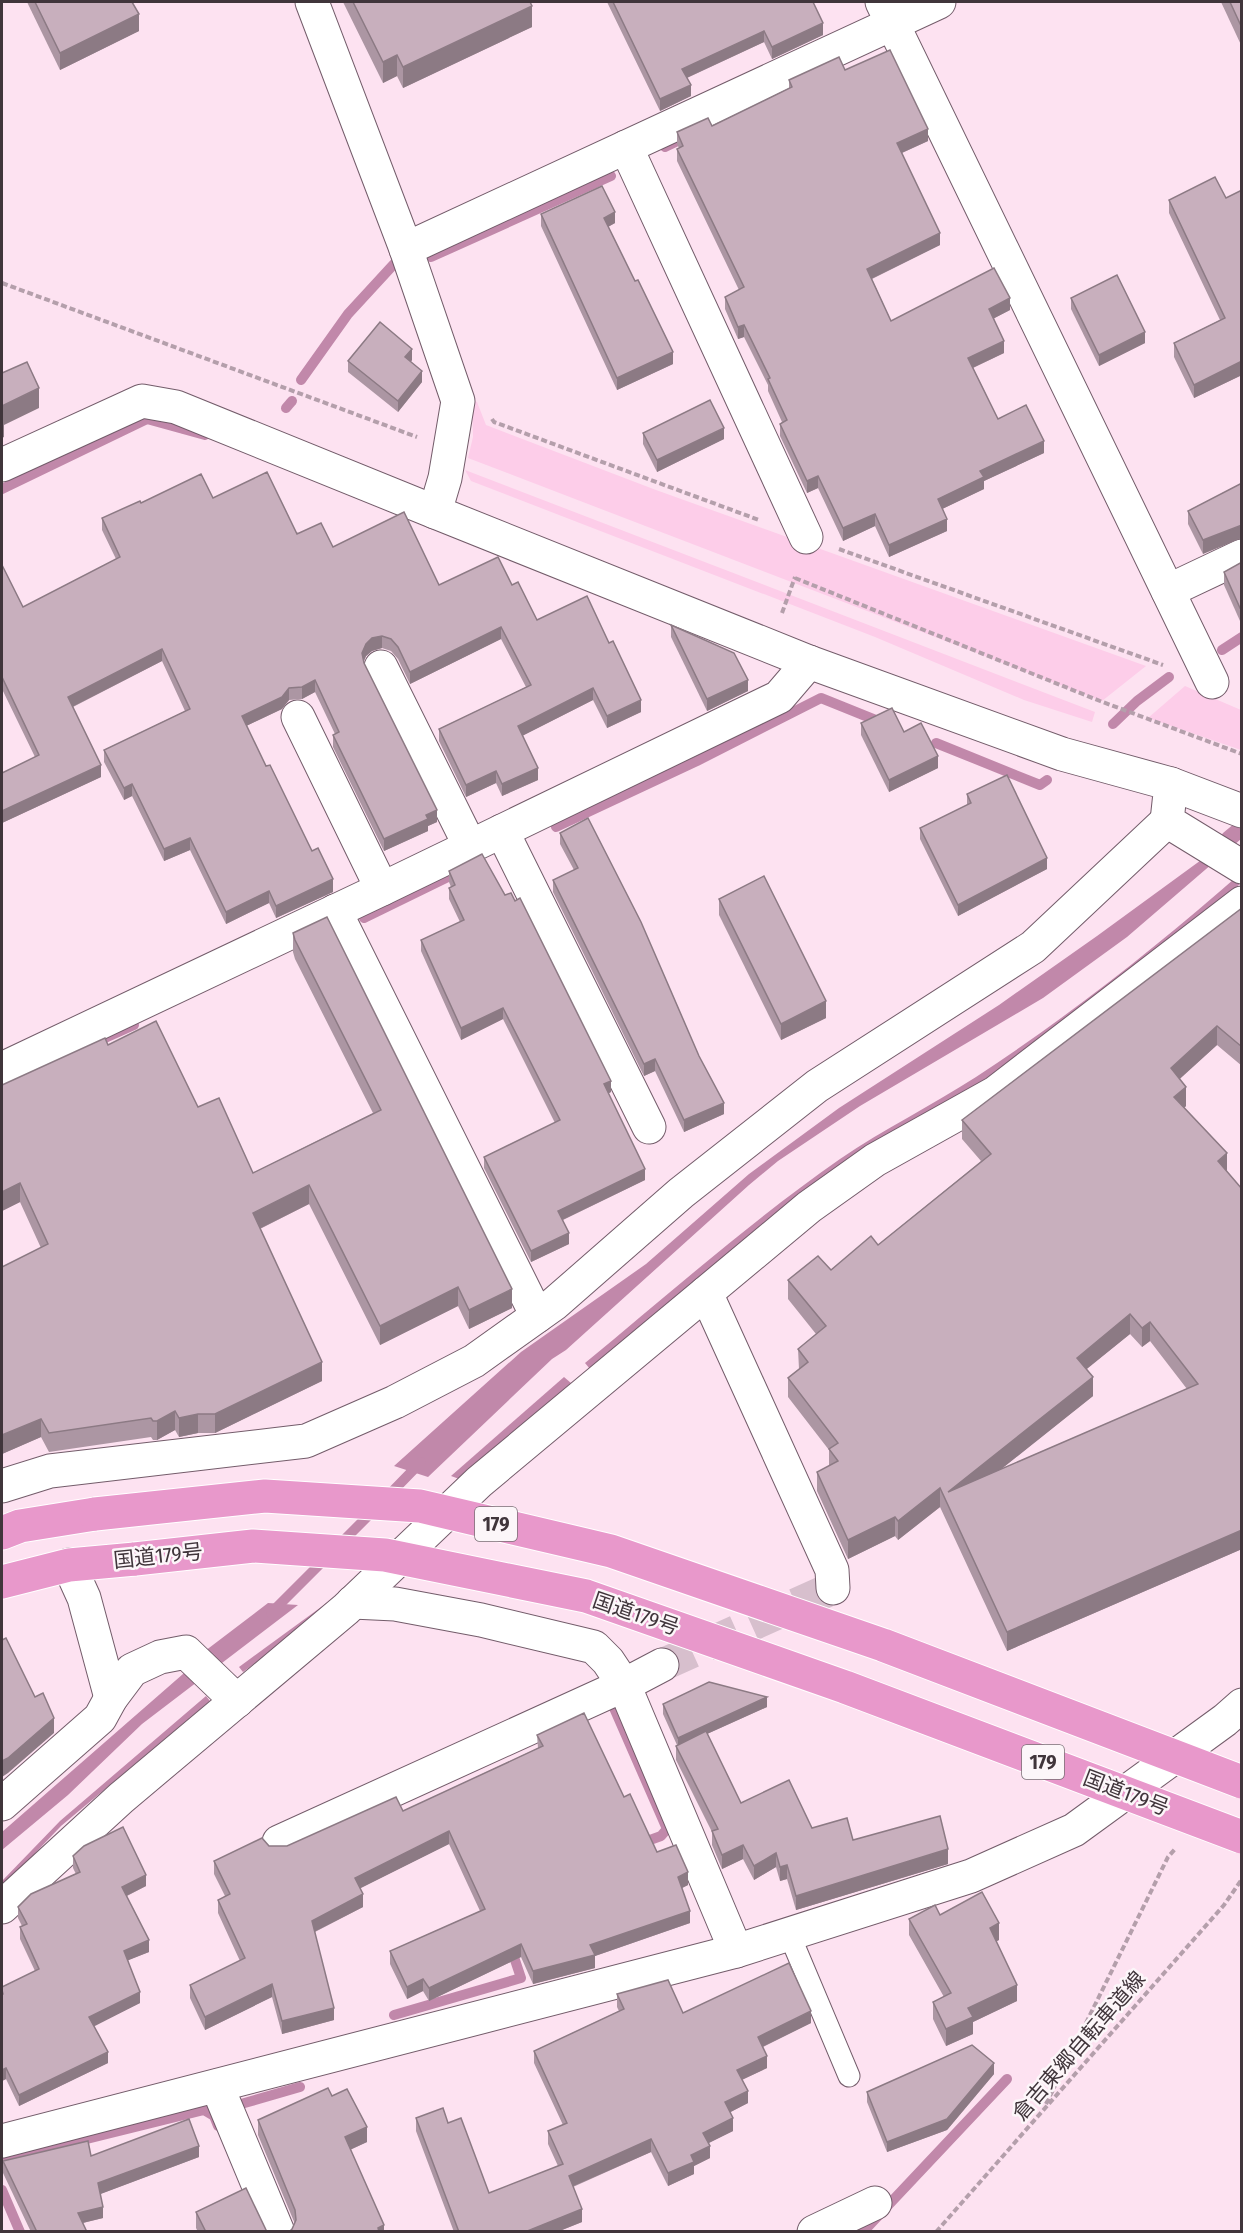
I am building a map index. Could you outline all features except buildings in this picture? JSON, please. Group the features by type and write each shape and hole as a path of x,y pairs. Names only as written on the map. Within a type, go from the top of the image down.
{"highway":[{"name":"179","path":"2,1533 20,1526 95,1514 265,1496 432,1509 611,1551 883,1645 1242,1782"},
{"name":"国道179号","path":"2,1582 69,1565 254,1546 385,1555 586,1596 856,1691 1242,1837"}],"street":[{"path":"312,2 406,249 458,401 446,478 435,512"},
{"path":"406,249 626,147 887,12 939,2"},
{"path":"887,12 1212,682"},
{"path":"626,147 806,537"},
{"path":"2,465 142,401 176,407 810,662 1062,754 1171,784 1236,809"},
{"path":"1168,591 1242,556"},
{"path":"2,1069 779,697 810,662"},
{"path":"381,667 471,846"},
{"path":"298,717 382,889"},
{"path":"2,1486 50,1471 306,1441 394,1402 474,1361 537,1316 681,1193 816,1086 1033,947 1167,821 1171,784"},
{"path":"1167,821 1242,867"},
{"path":"502,831 649,1127"},
{"path":"2,1907 121,1798 353,1602 479,1482 818,1201 875,1160 995,1092 1242,903"},
{"path":"335,911 537,1316"},
{"path":"706,1293 832,1570 833,1588"},
{"path":"69,1565 84,1598 111,1698"},
{"path":"353,1602 395,1604 481,1620 594,1647 608,1661 624,1685 736,1951"},
{"path":"2,1804 100,1718 111,1698 132,1670 160,1657 186,1652 237,1701"},
{"path":"279,1842 624,1685 662,1665"},
{"path":"2,2141 736,1951 790,1936 971,1876 1074,1830 1225,1720 1242,1705"},
{"path":"218,2086 278,2232"},
{"path":"814,2232 875,2203"}],"lane":[{"path":"790,1936 849,2076"}],"path":[{"path":"2,283 450,450"},
{"path":"782,613 795,578 806,537"},
{"path":"795,578 1100,701 1242,754"},
{"path":"1043,2110 1168,1857 1183,1841"},
{"name":"倉吉東郷自転車道線","path":"936,2232 1224,1905 1242,1879"}],"shaded area":[{"path":"472,400 477,402 486,425 656,490 1146,666 1102,701 468,458 473,437"},
{"path":"465,470 1095,712 1092,722 1024,700 875,637 471,481"},
{"path":"1185,686 1241,710 1241,750 1148,718"},
{"path":"1241,818 1241,839 1127,937 1043,998 860,1106 778,1161 566,1350 552,1359 428,1477 394,1466 521,1352 646,1264 749,1174 839,1108 999,1005 1097,936 1208,855 1223,833"},
{"path":"1241,873 1241,883 1182,934 1076,1015 984,1080 924,1117 590,1369 585,1363 742,1233 807,1183 857,1148 976,1077 1045,1030 1145,954"},
{"path":"564,1377 571,1383 462,1480 451,1476"},
{"path":"328,1602 337,1604 243,1672 239,1667"},
{"path":"268,1603 298,1605 142,1724 68,1795 2,1850 2,1832 191,1667 205,1651"},
{"path":"206,1696 210,1701 61,1826 2,1888 2,1881 60,1821"}],"waterway":[{"path":"665,147 688,136"},
{"path":"431,257 611,176"},
{"path":"301,380 348,314 394,264"},
{"path":"286,408 292,401"},
{"path":"2,489 147,419 205,435"},
{"path":"1222,650 1242,637"},
{"path":"1113,724 1137,701 1169,677"},
{"path":"556,827 697,761 821,698 883,723"},
{"path":"936,743 1040,785 1047,780"},
{"path":"364,918 452,875"},
{"path":"105,1038 134,1025"},
{"path":"386,1498 421,1462"},
{"path":"339,1545 375,1509"},
{"path":"271,1613 326,1558"},
{"path":"614,1708 667,1829 661,1836 639,1844"},
{"path":"394,2015 521,1978 511,1948"},
{"path":"863,2232 1007,2079"},
{"path":"241,2104 300,2087"},
{"path":"2,2160 204,2110 214,2116 218,2126"},
{"path":"2,2190 20,2232"}],"tunnel":[{"path":"662,1665 833,1588"}]}
